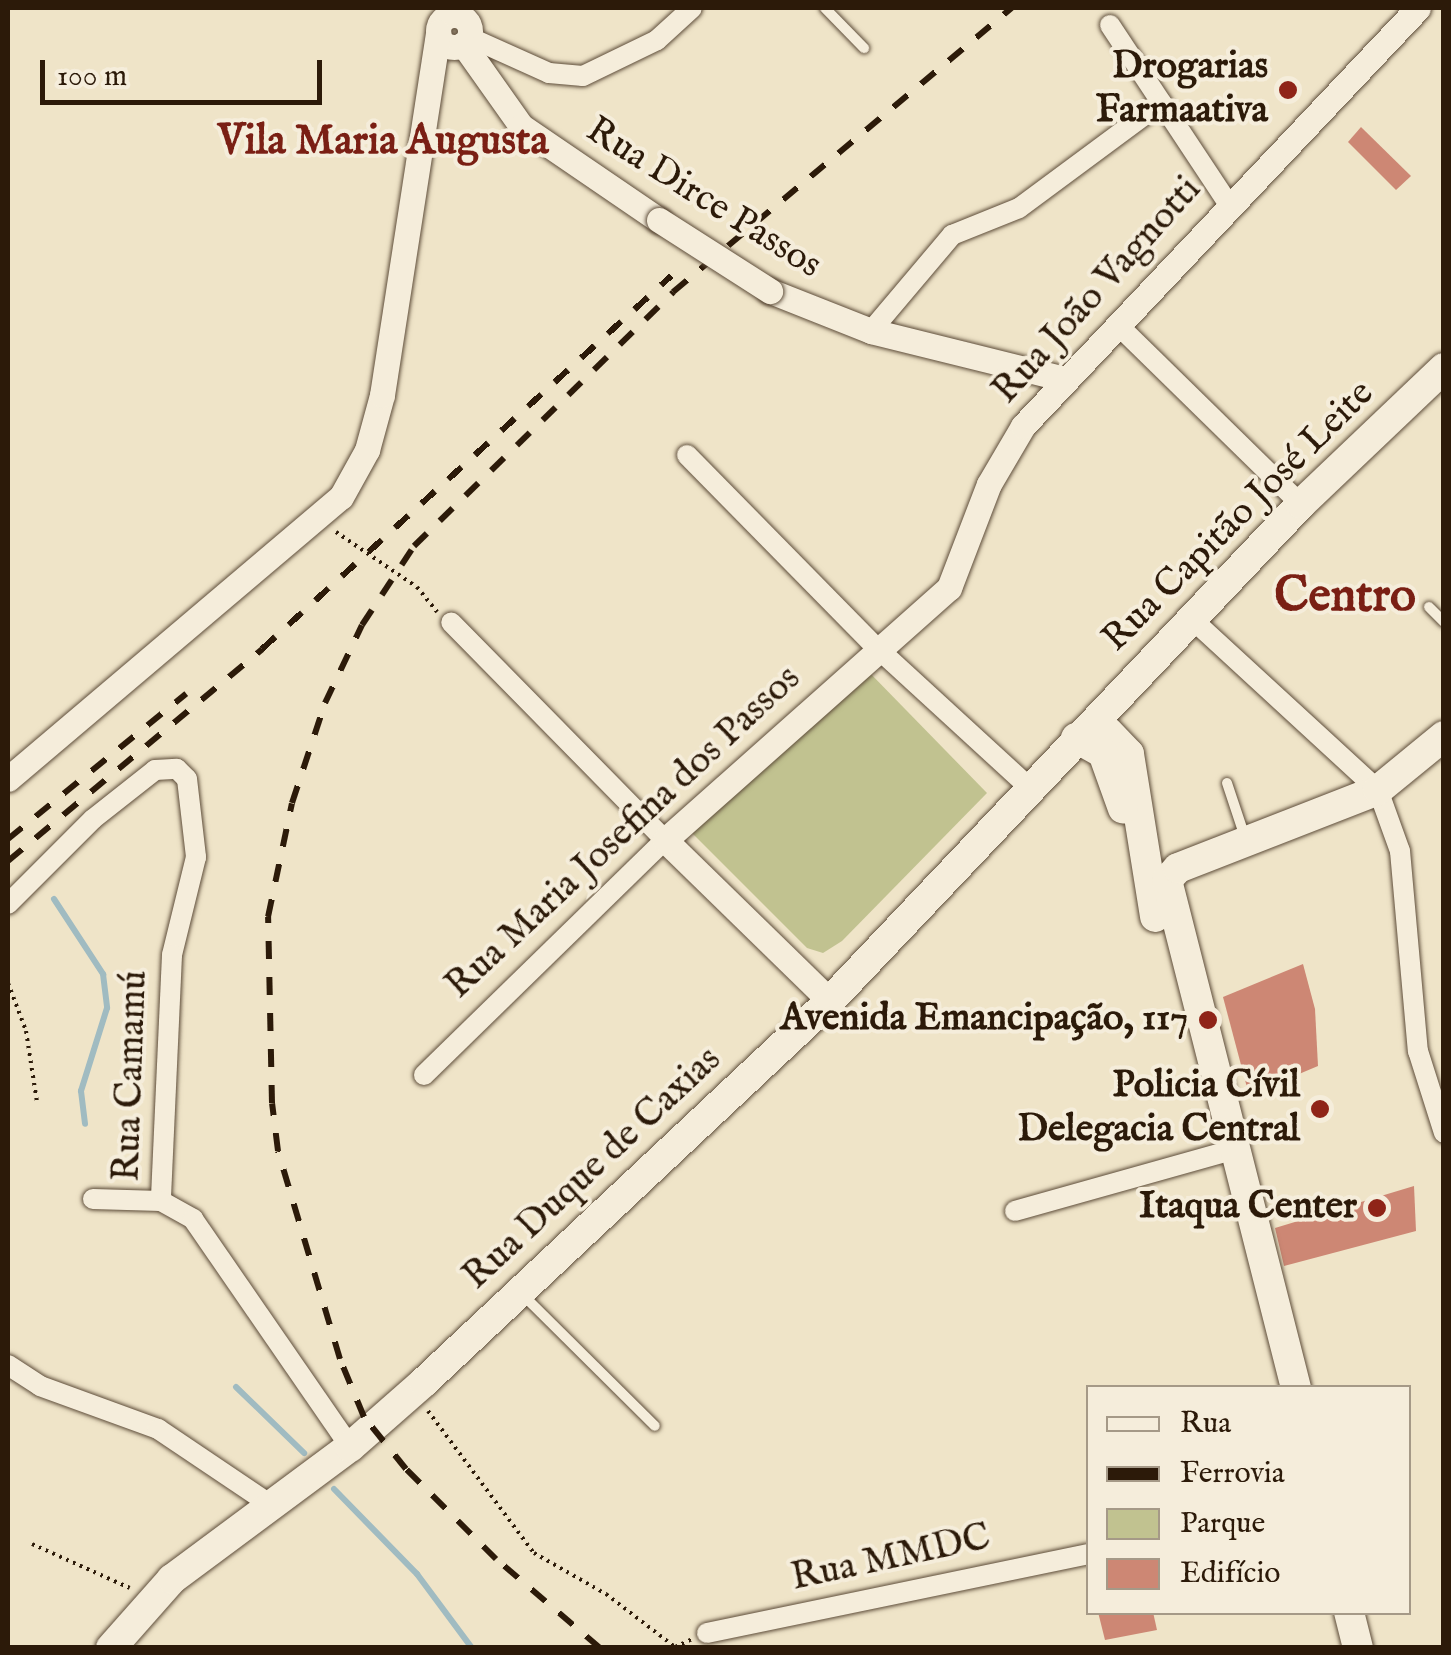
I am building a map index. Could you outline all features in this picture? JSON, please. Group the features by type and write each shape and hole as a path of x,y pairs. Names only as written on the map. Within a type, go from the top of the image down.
{"main road":[{"name":"Rua Capitão José Leite","path":"1108,732 1117,697 1300,504 1444,368"},
{"name":"Rua Duque de Caxias","path":"110,1648 152,1598 350,1447 522,1294 830,1001 1117,697"},
{"path":"1076,738 1108,732 1123,742 1157,856 1178,868"},
{"path":"1275,1385 1167,900 1167,880 1178,868 1378,790 1444,736"},
{"path":"1076,738 1103,753 1144,871 1295,1385"},
{"path":"1136,788 1144,871"},
{"path":"1332,1615 1340,1648"},
{"path":"1350,1615 1358,1648"}],"street":[{"path":"8,780 306,531 341,497 367,450 382,395 428,87 453,27 549,73 583,76 657,40 692,8"},
{"name":"Rua João Vagnotti","path":"876,647 949,588 1004,453 1065,379 1121,328 1228,203 1418,8"},
{"path":"1110,25 1228,203"},
{"name":"Rua Dirce Passos","path":"453,27 521,126 770,291 871,330 1065,379"},
{"path":"871,330 952,236 1019,208 1161,102"},
{"path":"1121,328 1300,504"},
{"path":"686,455 876,647 1030,788"},
{"path":"1192,620 1378,790 1400,851 1416,1041 1444,1133"},
{"path":"451,622 830,1001"},
{"name":"Rua Maria Josefina dos Passos","path":"424,1075 665,840 876,647"},
{"name":"Rua Camamú","path":"8,904 126,791 155,770 177,769 191,789 196,856 172,955 161,1201 194,1219 211,1241 350,1447"},
{"path":"1015,1211 1226,1152"},
{"path":"93,1200 161,1201"},
{"path":"8,1365 40,1386 158,1430 271,1505"},
{"name":"Rua MMDC","path":"707,1633 1086,1554"}],"lane":[{"path":"826,8 864,48"},
{"path":"1429,607 1444,622"},
{"path":"1227,783 1247,842"},
{"path":"522,1294 655,1426"}],"path":[{"path":"306,531 317,544 337,532 416,587 451,622"},
{"path":"8,983 26,1031 38,1102"},
{"path":"412,1392 534,1553 606,1594 675,1646 707,1633"},
{"path":"32,1544 152,1598"}],"green space":[{"path":"866,669 987,793 842,941 823,953 807,948 689,830"}],"building":[{"path":"1361,127 1411,176 1396,190 1348,142"},
{"path":"1303,964 1315,1009 1318,1066 1249,1095 1223,997"},
{"name":"Itaqua Center","path":"1414,1186 1416,1231 1284,1266 1275,1228"},
{"path":"1099,1615 1154,1615 1157,1630 1105,1640"}],"waterway":[{"path":"54,899 103,974 107,1008 81,1091 85,1124"},
{"path":"236,1387 304,1453"},
{"path":"334,1489 417,1574 472,1648"}],"railway":[{"path":"600,1648 496,1559 406,1469 364,1417 340,1359 278,1151 272,1103 268,917 292,803 325,703 362,625 414,546 673,292 1012,8"},
{"path":"8,861 262,649 671,276"},
{"path":"8,839 186,694"}],"place":[{"name":"Drogarias Farmaativa","path":"1288,90"},
{"name":"Avenida Emancipação, 117","path":"1208,1020"},
{"name":"Policia Cívil Delegacia Central","path":"1320,1109"},
{"name":"Itaqua Center","path":"1377,1208"}],"district":[{"name":"Vila Maria Augusta","path":"383,142"},
{"name":"Centro","path":"1345,598"}]}
